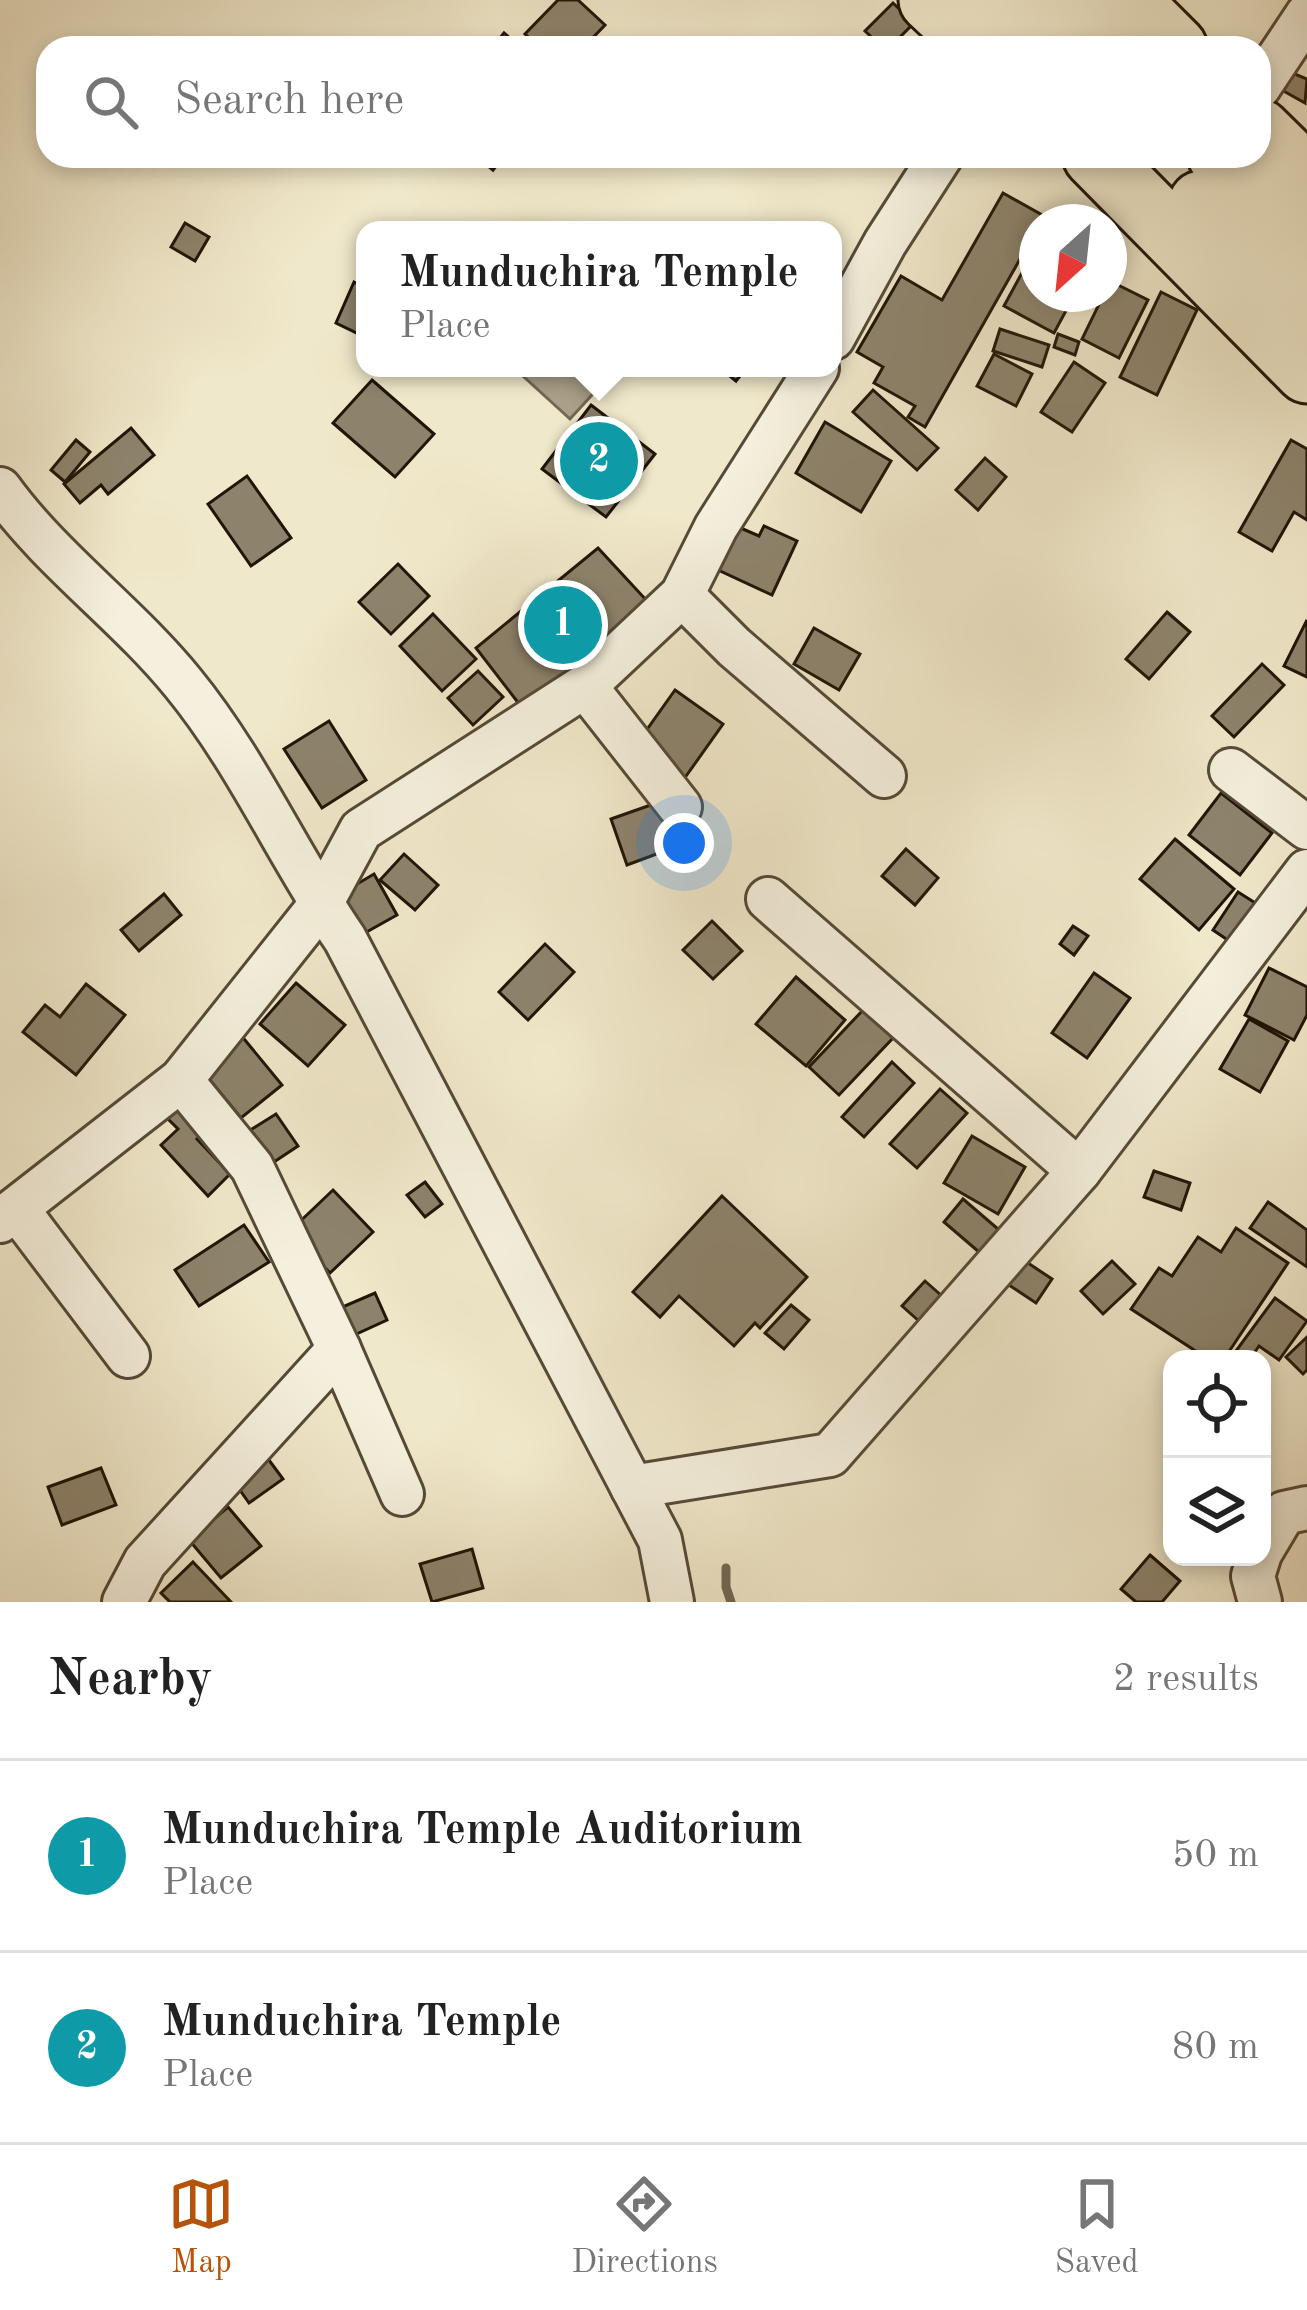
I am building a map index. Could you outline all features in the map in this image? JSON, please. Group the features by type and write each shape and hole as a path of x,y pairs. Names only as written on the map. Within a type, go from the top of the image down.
{"highway":[{"path":"932,0 970,36"},
{"path":"991,0 1028,36"},
{"path":"1060,0 1097,36"},
{"path":"1126,0 1163,36"},
{"path":"1271,143 1307,178"},
{"path":"1107,168 1307,371"},
{"path":"1164,168 1307,306"},
{"path":"1232,168 1307,240"}],"street":[{"path":"1271,69 1307,15"},
{"path":"842,322 933,168"},
{"path":"128,1356 8,1215 182,1079 321,904 361,830 585,686 682,595 716,526 811,377"},
{"path":"0,490 22,519 126,619 185,686 279,828 345,939 660,1540 673,1602"},
{"path":"682,595 734,647 884,776"},
{"path":"585,686 680,807"},
{"path":"1231,770 1307,828"},
{"path":"632,1487 830,1455 1079,1171 1307,871"},
{"path":"768,899 1079,1171"},
{"path":"182,1079 251,1167 402,1494"},
{"path":"124,1602 145,1562 339,1349"},
{"path":"1271,1536 1284,1513 1307,1508"},
{"path":"1256,1566 1252,1576 1259,1602"}],"shaded area":[{"path":"524,377 595,377 602,384 570,419"}],"building":[{"path":"558,0 578,0 605,25 594,36 525,34"},
{"path":"893,3 914,23 901,36 870,36 865,31"},
{"path":"1290,72 1307,79 1305,103 1280,89"},
{"path":"1003,193 1023,204 1019,204 1019,261 925,427 908,417 915,406 874,383 883,367 857,352 901,276 942,300"},
{"path":"185,223 209,237 195,261 171,247"},
{"path":"1019,278 1019,312 1065,312 1054,333 1004,306"},
{"path":"354,282 356,333 336,323"},
{"path":"1127,290 1148,300 1119,358 1082,339 1095,312 1127,312"},
{"path":"1161,292 1197,310 1157,395 1120,377"},
{"path":"1000,329 1049,345 1042,367 993,351"},
{"path":"1058,334 1079,342 1075,355 1054,347"},
{"path":"994,354 1032,374 1016,406 977,386"},
{"path":"1074,362 1105,383 1072,432 1041,412"},
{"path":"372,380 434,434 395,477 333,423"},
{"path":"873,390 938,448 917,470 853,412"},
{"path":"591,405 655,454 606,517 542,469"},
{"path":"825,422 891,461 861,512 796,473"},
{"path":"131,428 154,455 108,494 101,485 80,503 64,484"},
{"path":"76,440 90,452 65,482 51,470"},
{"path":"1291,440 1307,449 1307,520 1294,512 1272,551 1239,532"},
{"path":"985,458 1006,477 978,510 956,490"},
{"path":"247,476 291,538 251,566 208,504"},
{"path":"736,526 759,536 764,526 797,541 772,595 716,569"},
{"path":"598,548 649,603 523,709 476,648"},
{"path":"398,564 429,596 391,634 359,602"},
{"path":"1167,612 1190,632 1149,679 1126,659"},
{"path":"433,614 476,659 442,691 400,646"},
{"path":"1307,620 1307,677 1284,666"},
{"path":"814,628 860,654 839,690 794,664"},
{"path":"1262,664 1284,685 1234,737 1212,716"},
{"path":"478,671 503,697 473,725 448,698"},
{"path":"675,690 723,724 684,779 636,745"},
{"path":"329,721 366,780 322,808 284,749"},
{"path":"1221,793 1272,833 1240,875 1189,835"},
{"path":"662,801 678,846 627,865 611,819"},
{"path":"1175,839 1234,889 1199,930 1140,879"},
{"path":"906,849 938,878 915,905 882,876"},
{"path":"404,854 438,885 415,910 380,880"},
{"path":"374,874 397,915 363,934 340,894"},
{"path":"1238,892 1260,906 1235,945 1213,930"},
{"path":"164,894 181,915 139,951 121,930"},
{"path":"712,921 742,951 713,979 683,950"},
{"path":"1073,926 1088,936 1074,955 1060,944"},
{"path":"545,944 574,972 528,1020 499,992"},
{"path":"1269,968 1307,987 1307,1015 1294,1040 1245,1015"},
{"path":"1094,973 1130,998 1087,1058 1052,1033"},
{"path":"796,977 845,1020 806,1066 756,1024"},
{"path":"296,983 345,1025 308,1066 260,1024"},
{"path":"86,984 125,1015 76,1075 23,1032 45,1005 60,1017"},
{"path":"863,1010 893,1038 839,1095 809,1067"},
{"path":"1249,1019 1288,1041 1260,1092 1220,1069"},
{"path":"240,1034 282,1085 241,1118 199,1067"},
{"path":"892,1062 914,1083 864,1137 842,1117"},
{"path":"940,1089 967,1113 917,1168 890,1144"},
{"path":"181,1094 211,1126 197,1139 230,1174 208,1196 161,1145 178,1129 162,1113"},
{"path":"276,1114 298,1146 268,1166 247,1132"},
{"path":"972,1136 1025,1167 998,1214 944,1183"},
{"path":"1154,1171 1190,1183 1181,1210 1144,1197"},
{"path":"425,1182 442,1204 425,1217 407,1195"},
{"path":"333,1190 373,1232 330,1273 290,1231"},
{"path":"722,1196 807,1277 760,1328 755,1323 734,1346 679,1296 660,1317 633,1292"},
{"path":"963,1199 1005,1235 986,1258 944,1222"},
{"path":"1268,1202 1307,1230 1307,1267 1250,1228"},
{"path":"244,1225 269,1262 199,1306 175,1270"},
{"path":"1236,1228 1288,1263 1230,1350 1194,1350 1131,1309 1159,1268 1172,1276 1198,1237 1221,1252"},
{"path":"1019,1257 1052,1279 1036,1303 1003,1281"},
{"path":"1112,1261 1135,1284 1103,1314 1081,1291"},
{"path":"925,1281 943,1297 920,1322 902,1306"},
{"path":"375,1293 387,1320 352,1336 340,1308"},
{"path":"1275,1298 1307,1321 1279,1360 1271,1350 1259,1346 1237,1350"},
{"path":"791,1305 809,1320 784,1349 765,1333"},
{"path":"1307,1337 1307,1370 1303,1374 1286,1357"},
{"path":"263,1452 283,1479 249,1503 230,1476"},
{"path":"101,1468 116,1505 62,1525 48,1487"},
{"path":"228,1507 261,1546 221,1578 189,1540"},
{"path":"472,1549 483,1588 432,1602 420,1564"},
{"path":"1150,1555 1180,1581 1162,1602 1136,1602 1121,1589"},
{"path":"193,1562 231,1602 170,1602 161,1593"}],"waterway":[{"path":"726,1568 731,1602"}],"place":[{"name":"Munduchira Temple","path":"599,461"},
{"name":"Munduchira Temple Auditorium","path":"563,625"}]}
